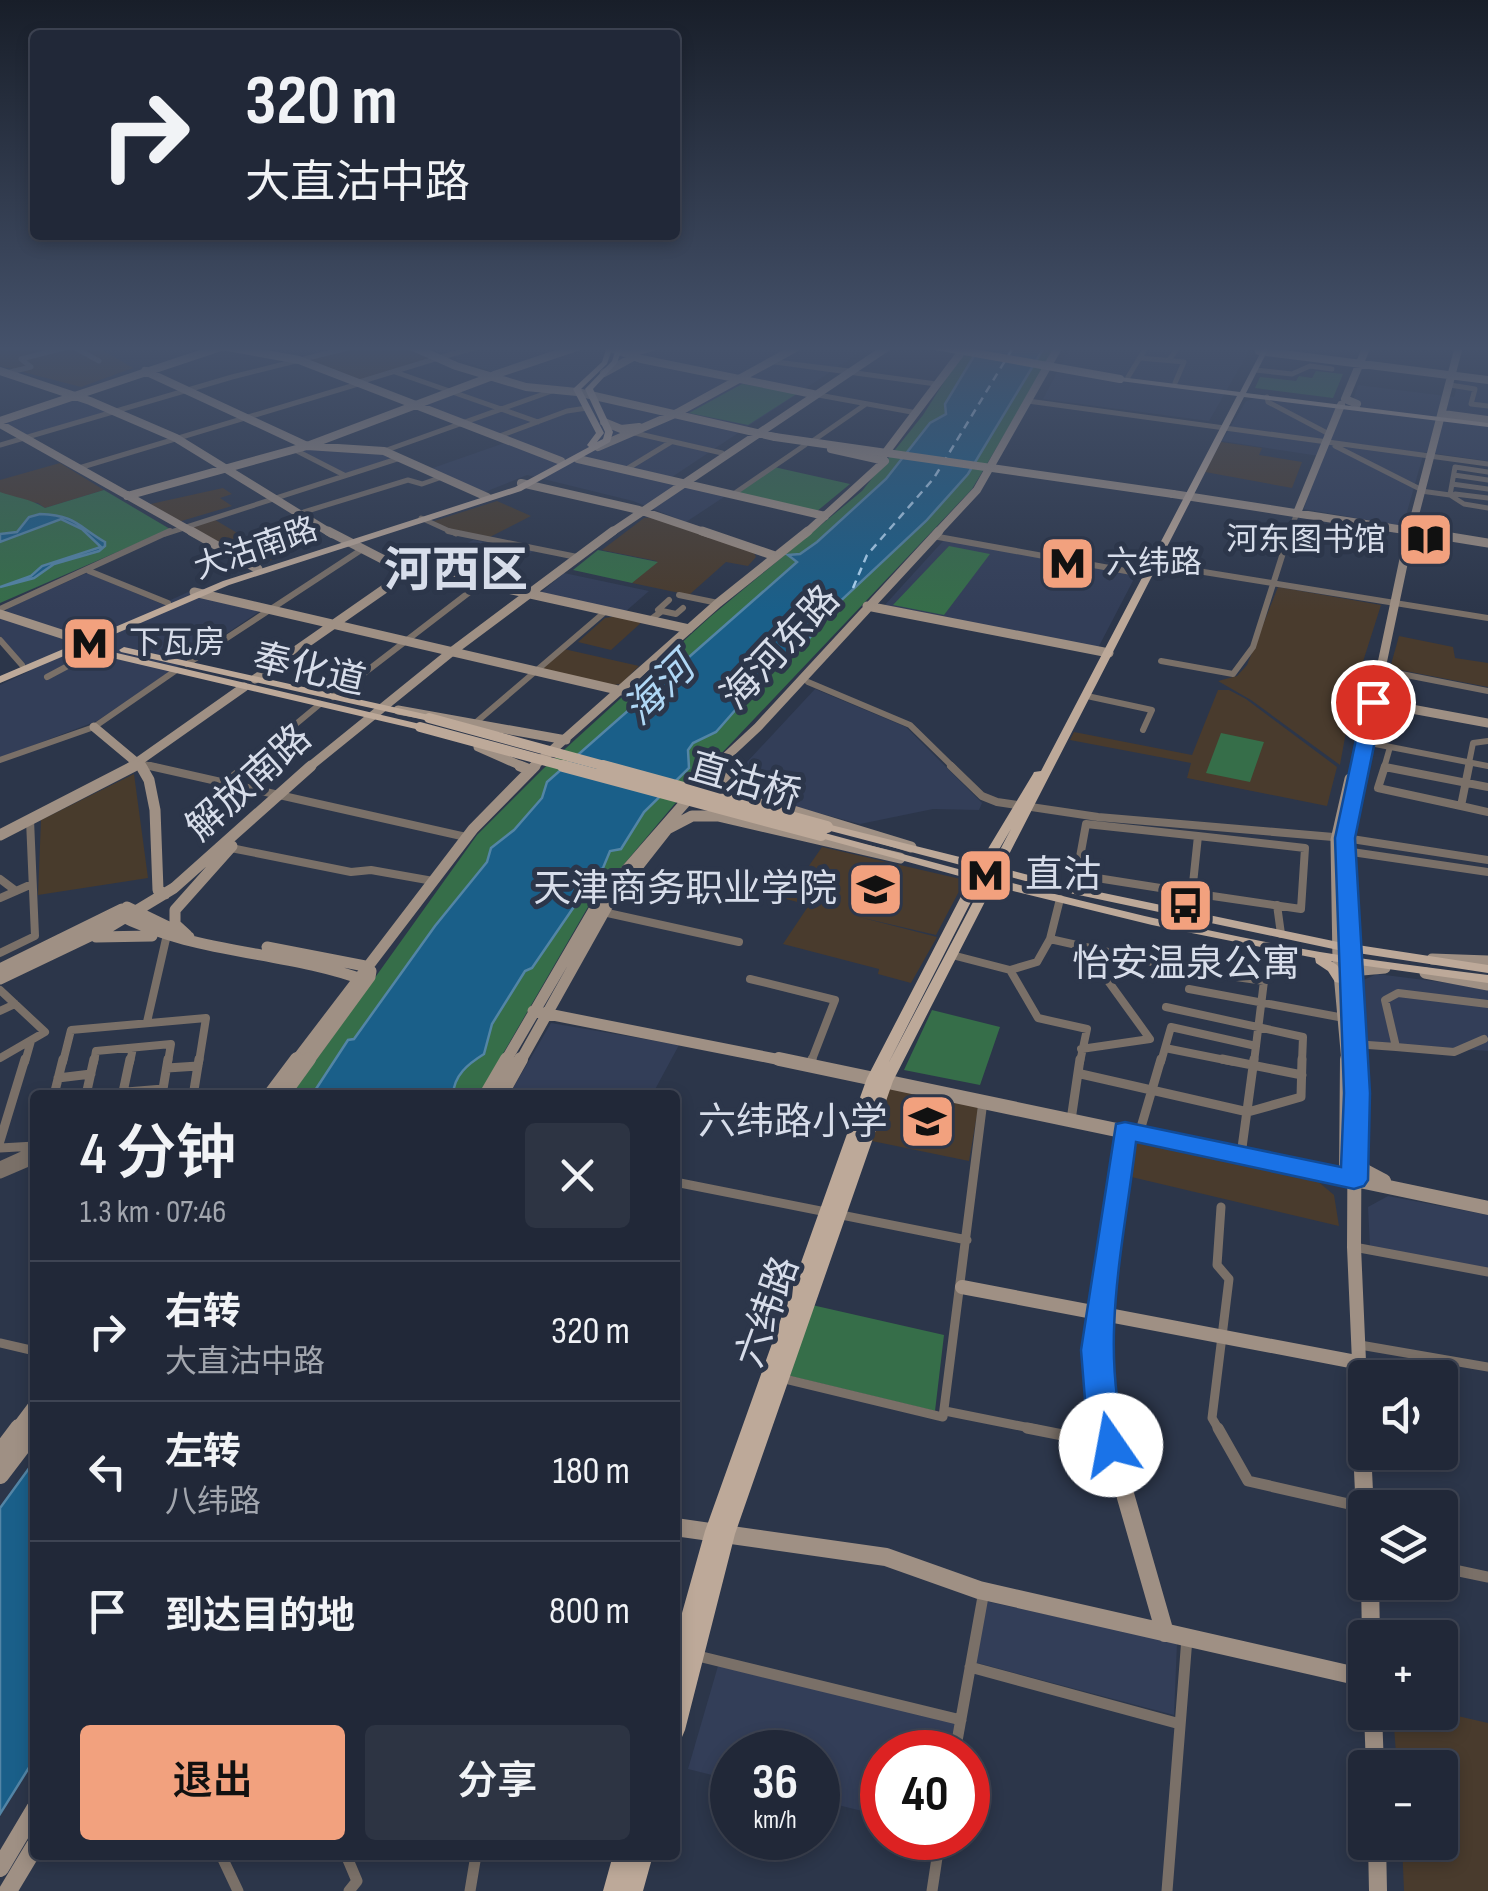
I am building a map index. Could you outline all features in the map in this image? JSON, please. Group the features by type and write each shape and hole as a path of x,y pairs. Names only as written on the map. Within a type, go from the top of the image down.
{"main road":[{"path":"545,473 598,438 598,434"},
{"path":"526,484 598,448 609,434"},
{"name":"六纬路","path":"1027,805 1217,434"},
{"path":"526,484 550,488"},
{"path":"526,484 550,488"},
{"name":"大沽南路","path":"423,519 526,484"},
{"name":"大沽南路","path":"0,677 258,569 526,484"},
{"path":"1184,494 1202,498"},
{"name":"大沽南路","path":"0,677 22,665 82,645 168,603 348,542"},
{"name":"奉化道","path":"82,645 255,679 425,722"},
{"name":"奉化道","path":"82,645 320,704 340,702"},
{"name":"六纬路","path":"680,1656 720,1532 881,1078 987,875 1087,696 1106,652"},
{"name":"直沽桥","path":"425,722 824,831"},
{"path":"824,831 924,853 1060,899 1301,946 1385,968 1466,972 1488,965"},
{"path":"824,831 910,860 1281,934 1328,964 1345,980"},
{"name":"六纬路","path":"881,1078 952,955 987,875"},
{"path":"1342,957 1421,958 1488,982"},
{"name":"六纬路","path":"680,1711 720,1532 782,1378 832,1214"},
{"path":"614,1891 623,1860"},
{"path":"632,1891 641,1860"}],"street":[{"path":"20,434 258,569"},
{"path":"0,445 39,434"},
{"path":"167,434 233,468 361,550 412,569 689,629"},
{"path":"79,468 196,434"},
{"path":"280,434 307,446 384,451 487,497"},
{"path":"127,496 233,468 337,434"},
{"path":"384,451 431,434"},
{"path":"489,434 560,461"},
{"path":"497,437 505,434"},
{"path":"598,448 631,434"},
{"path":"639,434 722,454"},
{"name":"解放南路","path":"0,979 162,892 234,843 280,793 451,653 640,509 751,434"},
{"path":"767,434 1488,542"},
{"path":"767,434 804,445 882,458"},
{"path":"777,434 889,449"},
{"path":"814,440 822,434"},
{"path":"274,1090 467,837 530,770 718,603 880,468 882,458 901,434"},
{"name":"海河东路","path":"503,1090 599,900 636,854 936,537 984,480 1012,434"},
{"path":"1291,434 1488,464"},
{"path":"1322,434 1421,490 1488,498"},
{"path":"1161,661 1232,674 1253,646 1272,594 1270,582 1330,434"},
{"path":"1342,843 1408,529 1438,434"},
{"path":"625,470 671,442"},
{"path":"732,495 804,445"},
{"path":"294,450 344,476"},
{"path":"0,615 182,526 400,458"},
{"path":"578,459 825,516"},
{"path":"1450,494 1455,467 1488,472"},
{"path":"545,473 550,488 640,509 775,556"},
{"path":"1454,475 1488,480"},
{"path":"304,512 408,480 422,484 442,477"},
{"path":"1452,484 1488,489"},
{"path":"1450,494 1464,504 1488,508"},
{"path":"277,496 348,542"},
{"path":"1202,498 1298,512"},
{"path":"423,519 458,535 578,556"},
{"path":"1408,529 1488,542"},
{"path":"936,537 1148,569 1270,582 1488,618"},
{"path":"187,664 361,550"},
{"path":"255,679 412,569"},
{"path":"87,570 168,603"},
{"path":"340,702 402,642 480,584"},
{"path":"196,593 622,691"},
{"path":"680,595 718,603"},
{"path":"669,600 657,609 676,614 683,608"},
{"path":"1352,1170 1354,1044 1342,957 1342,843 1393,603"},
{"name":"海河东路","path":"489,1090 603,912 668,829 808,682 871,607"},
{"path":"871,607 1106,652"},
{"path":"650,620 662,610"},
{"path":"474,724 606,611"},
{"path":"0,615 82,645 47,677"},
{"path":"0,640 22,665"},
{"path":"1380,670 1488,691"},
{"path":"0,760 94,727 175,671"},
{"path":"808,682 910,725 987,800 1098,817 1488,860"},
{"path":"0,835 139,763 244,687"},
{"path":"1087,696 1152,710 1144,730"},
{"path":"1370,701 1488,723"},
{"path":"226,782 320,704"},
{"path":"382,712 566,740"},
{"path":"382,712 473,744 530,770"},
{"path":"94,727 139,763 148,780 162,892"},
{"path":"1460,806 1473,743 1488,741"},
{"path":"1365,742 1488,766"},
{"path":"1390,747 1378,788 1488,812"},
{"path":"139,763 467,837"},
{"path":"1385,767 1488,787"},
{"path":"724,768 728,785 757,800 892,839 924,853"},
{"path":"668,829 686,818 708,814 910,860"},
{"path":"0,952 35,936 30,820"},
{"path":"1074,890 1086,824 1304,848 1302,908 1078,875"},
{"path":"1192,893 1198,836"},
{"path":"194,938 175,924 175,910 234,843 351,872 371,870 433,881"},
{"path":"1342,843 1488,872"},
{"path":"0,879 16,891"},
{"path":"0,898 32,884"},
{"path":"952,955 1010,970 1037,962 1050,939 1060,899"},
{"path":"1277,905 1281,934"},
{"path":"125,912 177,934 291,950 363,975"},
{"path":"125,912 166,939"},
{"name":"解放南路","path":"0,969 125,912"},
{"path":"603,912 739,942"},
{"path":"72,943 121,934 275,956 363,975"},
{"path":"147,1022 166,939"},
{"path":"1050,939 1264,981 1242,1154"},
{"path":"1081,1049 1150,1039 1095,963 1095,949"},
{"path":"1421,958 1488,965"},
{"path":"1345,980 1362,970 1385,968"},
{"path":"1010,970 1038,1018 1087,1029 1072,1118"},
{"path":"1426,973 1488,982"},
{"path":"287,1090 363,975"},
{"path":"750,979 835,1000 810,1063"},
{"path":"1345,980 1360,1360"},
{"path":"1189,989 1344,1018"},
{"path":"0,990 45,1032 0,1058"},
{"path":"1396,1047 1385,1000 1398,993 1488,1004"},
{"path":"0,1011 15,1004"},
{"path":"1081,1074 1248,1112 1302,1097 1303,1037 1166,1008"},
{"path":"540,1011 1242,1154 1366,1171 1392,1186"},
{"path":"55,1090 70,1030 206,1018 191,1090"},
{"path":"1165,1633 1102,1412 1098,1365 1100,1314 1135,1132 1171,1028 1256,1046"},
{"path":"1354,1044 1454,1052 1484,1039"},
{"path":"0,1140 31,1041"},
{"path":"89,1090 96,1051 171,1044 163,1089 150,1090"},
{"path":"123,1090 133,1048"},
{"path":"1165,1048 1302,1075"},
{"path":"167,1068 198,1066"},
{"path":"58,1078 91,1074"},
{"path":"881,1078 1072,1118"},
{"path":"944,1414 983,1101"},
{"path":"0,1148 30,1148"},
{"path":"0,1166 30,1151"},
{"path":"0,1174 30,1161"},
{"path":"1352,1170 1392,1186 1488,1206"},
{"path":"680,1183 967,1240"},
{"path":"1222,1207 1217,1265 1229,1279 1212,1418 1248,1481 1348,1506"},
{"path":"1354,1247 1488,1272"},
{"path":"962,1288 1348,1361"},
{"path":"0,1343 30,1351"},
{"path":"1360,1345 1488,1367"},
{"path":"782,1378 1111,1445"},
{"path":"0,1453 30,1413"},
{"path":"0,1476 30,1435"},
{"path":"680,1528 886,1557 984,1592 1348,1674"},
{"path":"1458,1571 1488,1577"},
{"path":"959,1730 984,1592"},
{"path":"1166,1891 1187,1638"},
{"path":"694,1656 961,1720"},
{"path":"970,1667 1180,1724"},
{"path":"0,1868 30,1818"},
{"path":"8,1891 30,1854"},
{"path":"223,1860 238,1891"},
{"path":"348,1860 357,1881 349,1891"},
{"path":"470,1891 475,1860"},
{"path":"932,1891 937,1860"},
{"path":"1377,1860 1378,1891"}],"shaded area":[{"path":"498,434 736,434 666,481 727,495 686,522 633,501 527,475 485,492 430,469 513,440"},
{"path":"1226,434 1488,434 1488,461 1424,452 1403,526 1304,509 1319,456 1222,441"},
{"path":"1221,442 1262,448 1259,455 1302,462 1292,488 1205,472"},
{"path":"307,447 381,452 394,458 344,474 299,450"},
{"path":"60,463 104,490 45,508 38,503 12,500 0,492 0,480"},
{"path":"223,488 232,494 220,498 232,506 178,522 146,505"},
{"path":"497,501 531,516 488,538 431,522"},
{"path":"654,517 756,557 748,566 726,562 689,595 632,583 657,561 602,550 644,518"},
{"path":"212,518 279,558 255,565 187,527"},
{"path":"473,540 535,550 487,583 421,568"},
{"path":"944,540 1136,575 1098,648 883,607"},
{"name":"下瓦房","path":"87,573 162,604 188,592 260,611 97,721 0,758 0,685 30,671 0,636 0,619 8,608"},
{"path":"564,573 649,591 625,612 539,594"},
{"path":"1278,587 1381,605 1353,693 1340,765 1251,700 1218,681 1237,676 1247,665"},
{"path":"618,616 643,621 611,650 578,642 605,618"},
{"path":"1399,636 1453,647 1455,658 1488,663 1488,687 1390,668"},
{"path":"564,649 639,666 621,684 614,685 542,669"},
{"path":"815,689 906,727 982,803 979,810 933,809 860,824 784,804 735,784 734,776"},
{"path":"1218,690 1229,690 1246,699 1337,767 1327,806 1187,778 1191,763 1070,740 1074,732 1192,755"},
{"path":"134,774 148,878 38,895 41,820"},
{"path":"822,847 965,880 936,935 855,916 937,937 911,983 878,974 879,969 783,944 809,905 786,899"},
{"path":"1377,974 1488,988 1488,1051 1364,1042 1359,982"},
{"path":"551,1023 679,1045 655,1090 512,1090"},
{"name":"六纬路小学","path":"890,1085 979,1103 969,1161 872,1141"},
{"path":"1129,1139 1315,1179 1334,1195 1339,1226 1123,1175"},
{"path":"1388,1196 1488,1215 1488,1269 1370,1247 1368,1207"},
{"path":"985,1601 1177,1643 1174,1715 974,1662"},
{"path":"718,1666 955,1722 953,1730 860,1730 860,1810 840,1806 840,1730 710,1730 710,1774 688,1769"},
{"path":"1458,1716 1488,1723 1488,1891 1404,1891 1403,1860 1458,1860 1458,1750 1396,1750 1394,1730 1458,1730"}],"green space":[{"path":"908,434 1005,434 972,489 683,794 588,907 482,1090 295,1090 477,835 543,769 710,617 862,491"},
{"path":"774,467 850,484 816,512 736,495"},
{"path":"104,490 170,529 0,603 0,492 45,508"},
{"path":"949,546 990,554 944,615 893,605"},
{"path":"598,550 658,562 632,583 573,570"},
{"path":"1221,733 1264,742 1250,782 1206,773"},
{"path":"932,1010 1000,1027 980,1085 904,1070"},
{"path":"812,1305 944,1335 935,1411 790,1376"}],"water":[{"name":"海河","path":"921,434 992,434 968,474 926,521 834,607 807,641 782,657 716,732 693,743 688,750 689,768 644,812 621,849 610,851 603,868 586,880 595,887 580,898 532,968 525,971 492,1024 484,1054 463,1071 454,1090 315,1090 348,1040 354,1039 435,926 487,862 491,848 514,830 542,798 547,782 797,562 788,555 800,554 817,542 886,479"},
{"path":"40,514 69,519 105,542 105,546 54,564 34,578 0,587 31,576 42,566 101,547 82,529 61,519 0,542 0,534 17,532 29,517"},
{"path":"30,1467 30,1766 0,1814 0,1508"}],"ferry route":[{"path":"853,588 867,555 934,478 961,434"}],"place":[{"name":"河东图书馆","path":"1425,540"},
{"name":"六纬路","path":"1067,563"},
{"name":"下瓦房","path":"90,643"},
{"name":"直沽","path":"986,875"},
{"name":"天津商务职业学院","path":"876,889"},
{"name":"怡安温泉公寓","path":"1186,906"},
{"name":"六纬路小学","path":"927,1122"}],"district":[{"name":"河西区","path":"456,571"}],"route":[{"path":"1111,1445 1102,1412 1096,1350 1125,1131 1354,1180 1357,1093 1345,838 1373,702"}]}
